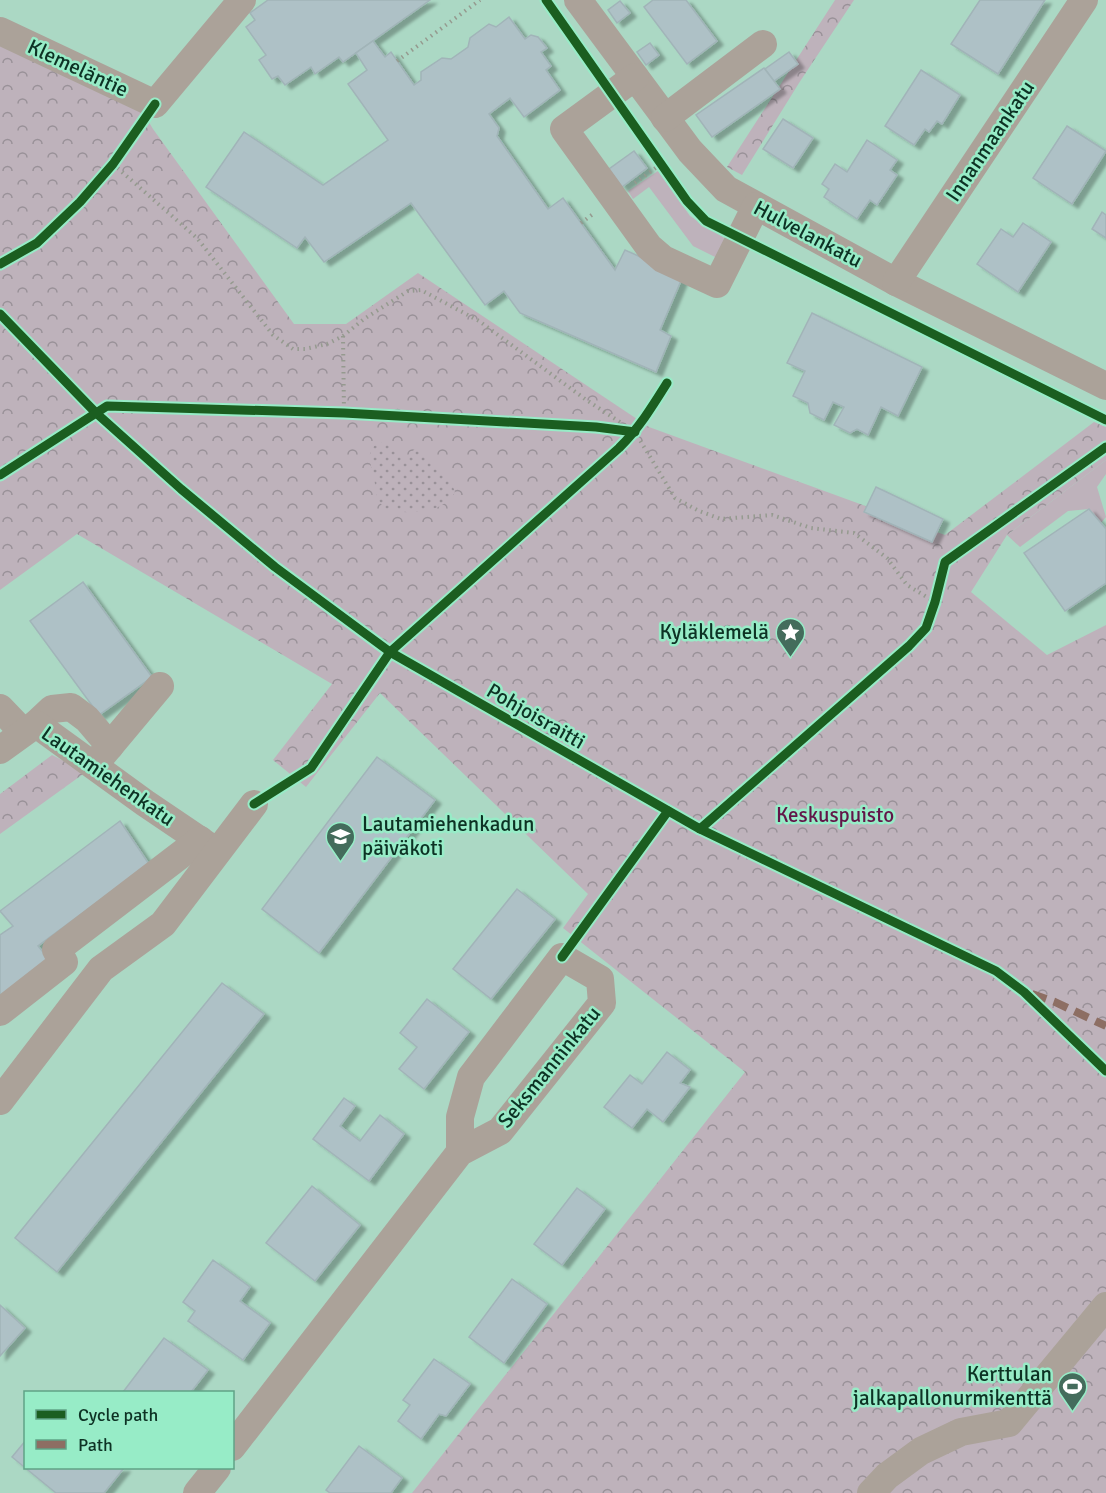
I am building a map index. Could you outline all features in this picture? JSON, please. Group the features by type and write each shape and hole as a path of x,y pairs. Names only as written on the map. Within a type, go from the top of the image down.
{"street":[{"name":"Klemeläntie","path":"0,31 155,104 242,0"},
{"name":"Hulvelankatu","path":"578,0 690,151 726,189 896,282 1106,386"},
{"name":"Innanmaankatu","path":"896,282 1084,0"},
{"path":"665,118 763,44"},
{"path":"635,77 564,129 649,247 663,259 717,284 756,207"},
{"path":"102,755 160,686"},
{"path":"0,708 29,728"},
{"name":"Lautamiehenkatu","path":"0,750 29,728 102,755 145,803 209,846"},
{"path":"0,1012 64,962 56,950 209,846 254,804"},
{"path":"0,1101 101,969 163,924 209,846"},
{"name":"Seksmanninkatu","path":"234,1444 460,1152 500,1131 602,1003 600,979 562,957 471,1077 460,1117 460,1152"},
{"path":"871,1493 887,1476 921,1451 961,1432 1009,1423 1106,1306"},
{"path":"197,1493 215,1469"}],"path":[{"path":"397,61 480,0"},
{"path":"655,156 667,173"},
{"path":"112,164 197,238 273,335 292,349 305,349 327,344 343,336 364,319 408,291 421,290 479,321 585,399 638,428 675,498 699,511 721,519 772,515 812,528 854,533 887,558 907,585 935,602"},
{"path":"343,336 344,413"},
{"path":"333,412 356,413"},
{"path":"615,429 638,428"},
{"path":"627,440 638,428"}],"green space":[{"path":"835,0 854,0 742,175 727,167"},
{"name":"Keskuspuisto","path":"0,42 141,109 153,129 294,324 346,324 418,273 649,427 945,535 1094,422 1106,427 1106,460 1007,535 971,592 1047,655 1106,625 1106,1493 412,1493 745,1072 563,928 588,894 380,693 306,787 273,760 332,684 77,534 0,590"},
{"path":"658,171 690,216 726,239 721,260 693,246 649,187 633,199 628,191"},
{"path":"385,441 395,445 405,458 419,448 431,457 452,485 455,492 450,499 434,509 424,511 403,512 385,509 376,494 370,454 374,446"},
{"path":"1106,460 1106,474 1097,487 1106,517 1100,524 1089,509 1068,511 1020,547 1007,535"},
{"path":"52,755 86,772 0,834 0,794"}],"building":[{"path":"268,0 430,0 343,62 339,57 315,74 311,67 285,85 278,76 272,79 259,60 266,55 246,27 255,20 250,13"},
{"path":"653,0 686,0 717,41 687,64 644,7"},
{"path":"980,0 1045,0 998,74 951,44"},
{"path":"620,1 630,13 617,23 608,10"},
{"path":"509,17 525,39 531,35 538,37 547,48 541,52 551,66 546,70 560,90 524,117 510,98 489,114 499,128 497,136 548,209 563,198 615,270 625,250 683,276 660,330 671,336 656,372 520,313 504,291 485,305 411,203 324,262 305,237 297,248 206,187 244,132 323,185 388,140 348,84 367,70 356,53 373,41 385,57 391,52 414,85 421,80 421,72 442,58 451,59 468,47 470,38 489,24 496,27"},
{"path":"650,43 659,55 646,65 637,52"},
{"path":"789,52 798,64 774,81 765,69"},
{"path":"764,68 780,89 712,137 696,115"},
{"path":"921,70 960,95 942,124 937,121 929,132 925,129 914,145 885,126"},
{"path":"783,119 813,138 793,168 763,149"},
{"path":"1067,126 1106,151 1072,204 1033,178"},
{"path":"867,140 897,160 890,170 897,175 877,205 870,200 857,219 824,197 829,189 822,184 835,164 847,172"},
{"path":"634,151 647,168 622,187 609,169"},
{"path":"1102,212 1106,215 1106,238 1092,229"},
{"path":"1023,223 1051,242 1018,292 977,264 1001,229 1013,237"},
{"path":"812,313 922,367 898,416 881,407 868,435 857,429 850,433 834,425 844,407 833,402 824,420 810,413 808,403 793,396 805,371 787,363"},
{"path":"876,487 943,519 932,542 864,512"},
{"path":"1089,509 1106,529 1106,583 1065,611 1024,553"},
{"path":"83,582 152,677 99,715 30,621"},
{"path":"377,757 435,800 319,953 262,909"},
{"path":"120,821 149,864 38,946 51,962 0,999 0,935 13,926 0,911"},
{"path":"517,889 555,919 491,999 453,969"},
{"path":"222,983 264,1014 57,1272 15,1238"},
{"path":"427,999 469,1032 424,1089 399,1069 417,1047 400,1033"},
{"path":"667,1052 690,1070 680,1083 690,1087 663,1122 647,1109 632,1128 604,1107 630,1075 642,1084"},
{"path":"344,1098 355,1106 340,1126 360,1141 380,1115 404,1134 369,1181 313,1139"},
{"path":"312,1186 360,1225 315,1281 266,1243"},
{"path":"577,1188 605,1209 562,1265 534,1244"},
{"path":"213,1260 250,1287 240,1301 270,1323 243,1360 188,1321 195,1311 183,1302"},
{"path":"512,1279 547,1304 504,1363 469,1337"},
{"path":"0,1305 25,1328 0,1356"},
{"path":"164,1338 208,1370 192,1391 124,1391"},
{"path":"434,1359 470,1384 446,1416 439,1414 421,1439 398,1421 410,1405 403,1400"},
{"path":"24,1442 24,1467 12,1457"},
{"path":"359,1446 402,1478 391,1493 330,1493 326,1490"},
{"path":"27,1469 123,1469 104,1493 56,1493"}],"marked path":[{"path":"1032,994 1106,1026"}],"cycle path":[{"path":"546,0 687,201 706,221 1106,420"},
{"path":"0,264 37,243 80,202 113,164 155,104"},
{"name":"Pohjoisraitti","path":"0,314 95,412 181,489 275,567 390,652 700,829 996,971 1024,992 1106,1071"},
{"path":"254,804 311,768 390,652 619,448 639,425 667,383"},
{"path":"0,475 107,406 344,413 596,427 635,432"},
{"path":"700,829 909,646 926,628 945,562 1106,447"},
{"path":"562,957 668,811"}],"place":[{"name":"Kyläklemelä","path":"790,658"},
{"name":"Lautamiehenkadun päiväkoti","path":"341,862"},
{"name":"Kerttulan jalkapallonurmikenttä","path":"1073,1412"}]}
